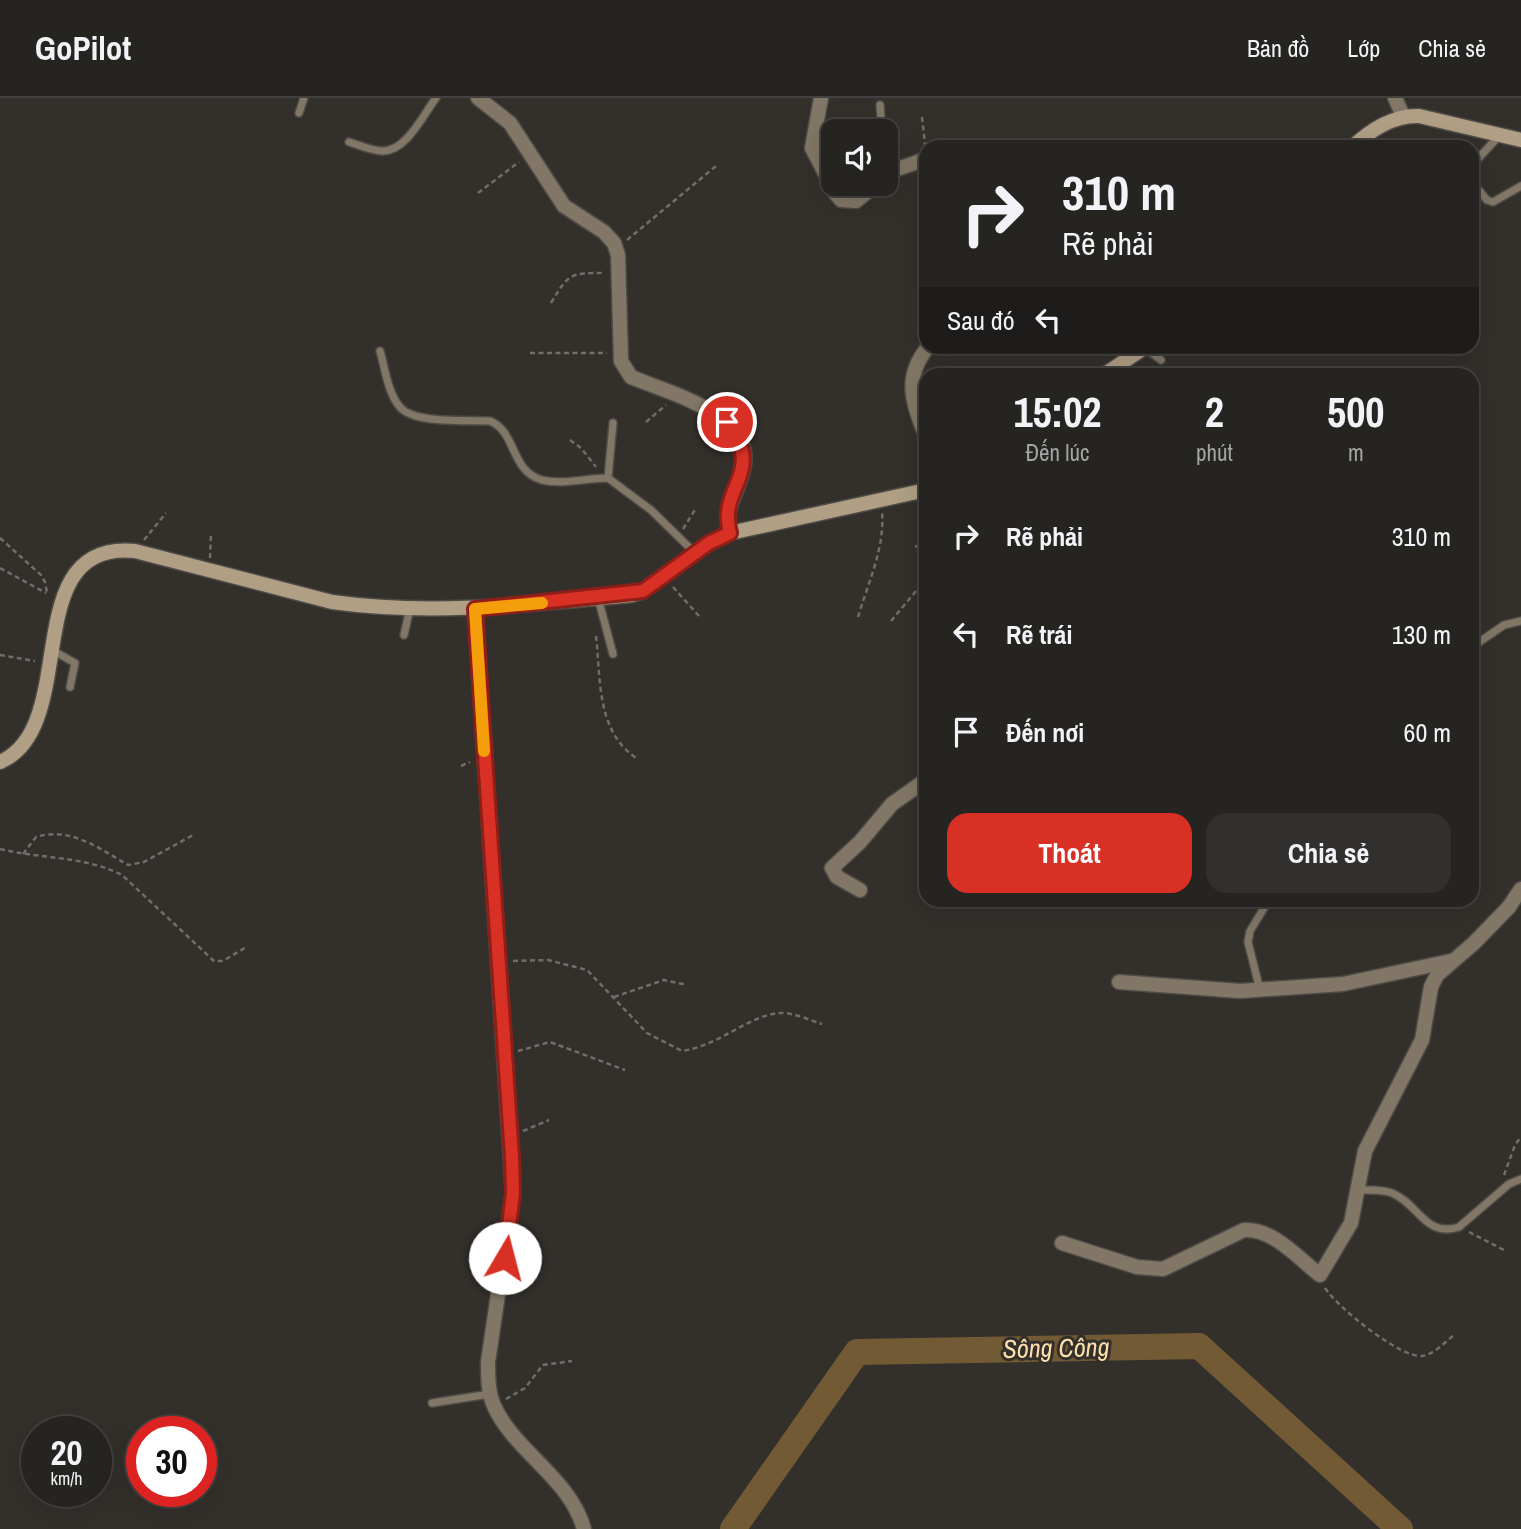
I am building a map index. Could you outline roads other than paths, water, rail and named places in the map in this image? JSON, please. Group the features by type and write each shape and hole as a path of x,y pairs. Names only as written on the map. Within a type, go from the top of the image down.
{"main road":[{"path":"1362,140 1403,116 1419,116 1521,141"},
{"path":"1114,368 1135,354"},
{"path":"0,762 24,746 36,727 61,601 72,577 88,561 107,552 135,551 332,602 475,609 598,598 643,591 695,553 730,533 919,495"}],"street":[{"path":"478,98 510,123 564,206 604,232 616,249 621,353 625,371 631,377 714,412 727,422 741,443 744,469 727,511 730,533"},
{"path":"821,98 812,148 821,165"},
{"path":"1395,98 1403,116"},
{"path":"898,169 919,161"},
{"path":"838,196 841,200 856,201 862,196"},
{"path":"919,420 912,389 913,371 922,354"},
{"path":"475,609 513,1193 488,1362 492,1400 570,1499 580,1515 584,1529"},
{"path":"860,890 837,877 832,868 860,842 892,804 919,785"},
{"path":"1062,1243 1120,1262 1163,1269 1244,1230 1256,1229 1270,1236 1320,1275 1346,1234 1354,1211 1365,1151 1422,1041 1431,987 1437,975 1474,943 1509,907 1521,889"},
{"path":"1119,982 1240,991 1260,990 1343,984 1452,961"}],"lane":[{"path":"299,113 304,98"},
{"path":"349,142 381,151 393,149 407,137 436,98"},
{"path":"880,106 881,119"},
{"path":"1479,157 1499,136"},
{"path":"1479,190 1487,200 1493,202 1521,186"},
{"path":"380,351 399,407 407,413 428,419 490,421 498,424 505,430 520,466 542,480 605,478 629,492 679,535 695,553"},
{"path":"1154,354 1161,360"},
{"path":"605,478 613,423"},
{"path":"598,598 613,654"},
{"path":"404,635 410,607"},
{"path":"1479,642 1504,625 1521,621"},
{"path":"50,657 75,663 70,687"},
{"path":"1260,990 1248,942 1250,931 1265,907"},
{"path":"1357,1190 1392,1193 1431,1226 1440,1230 1459,1227 1499,1192 1521,1180"},
{"path":"432,1403 492,1400"}],"waterway":[{"name":"Sông Công","path":"733,1529 857,1352 1199,1346 1400,1529"}]}
